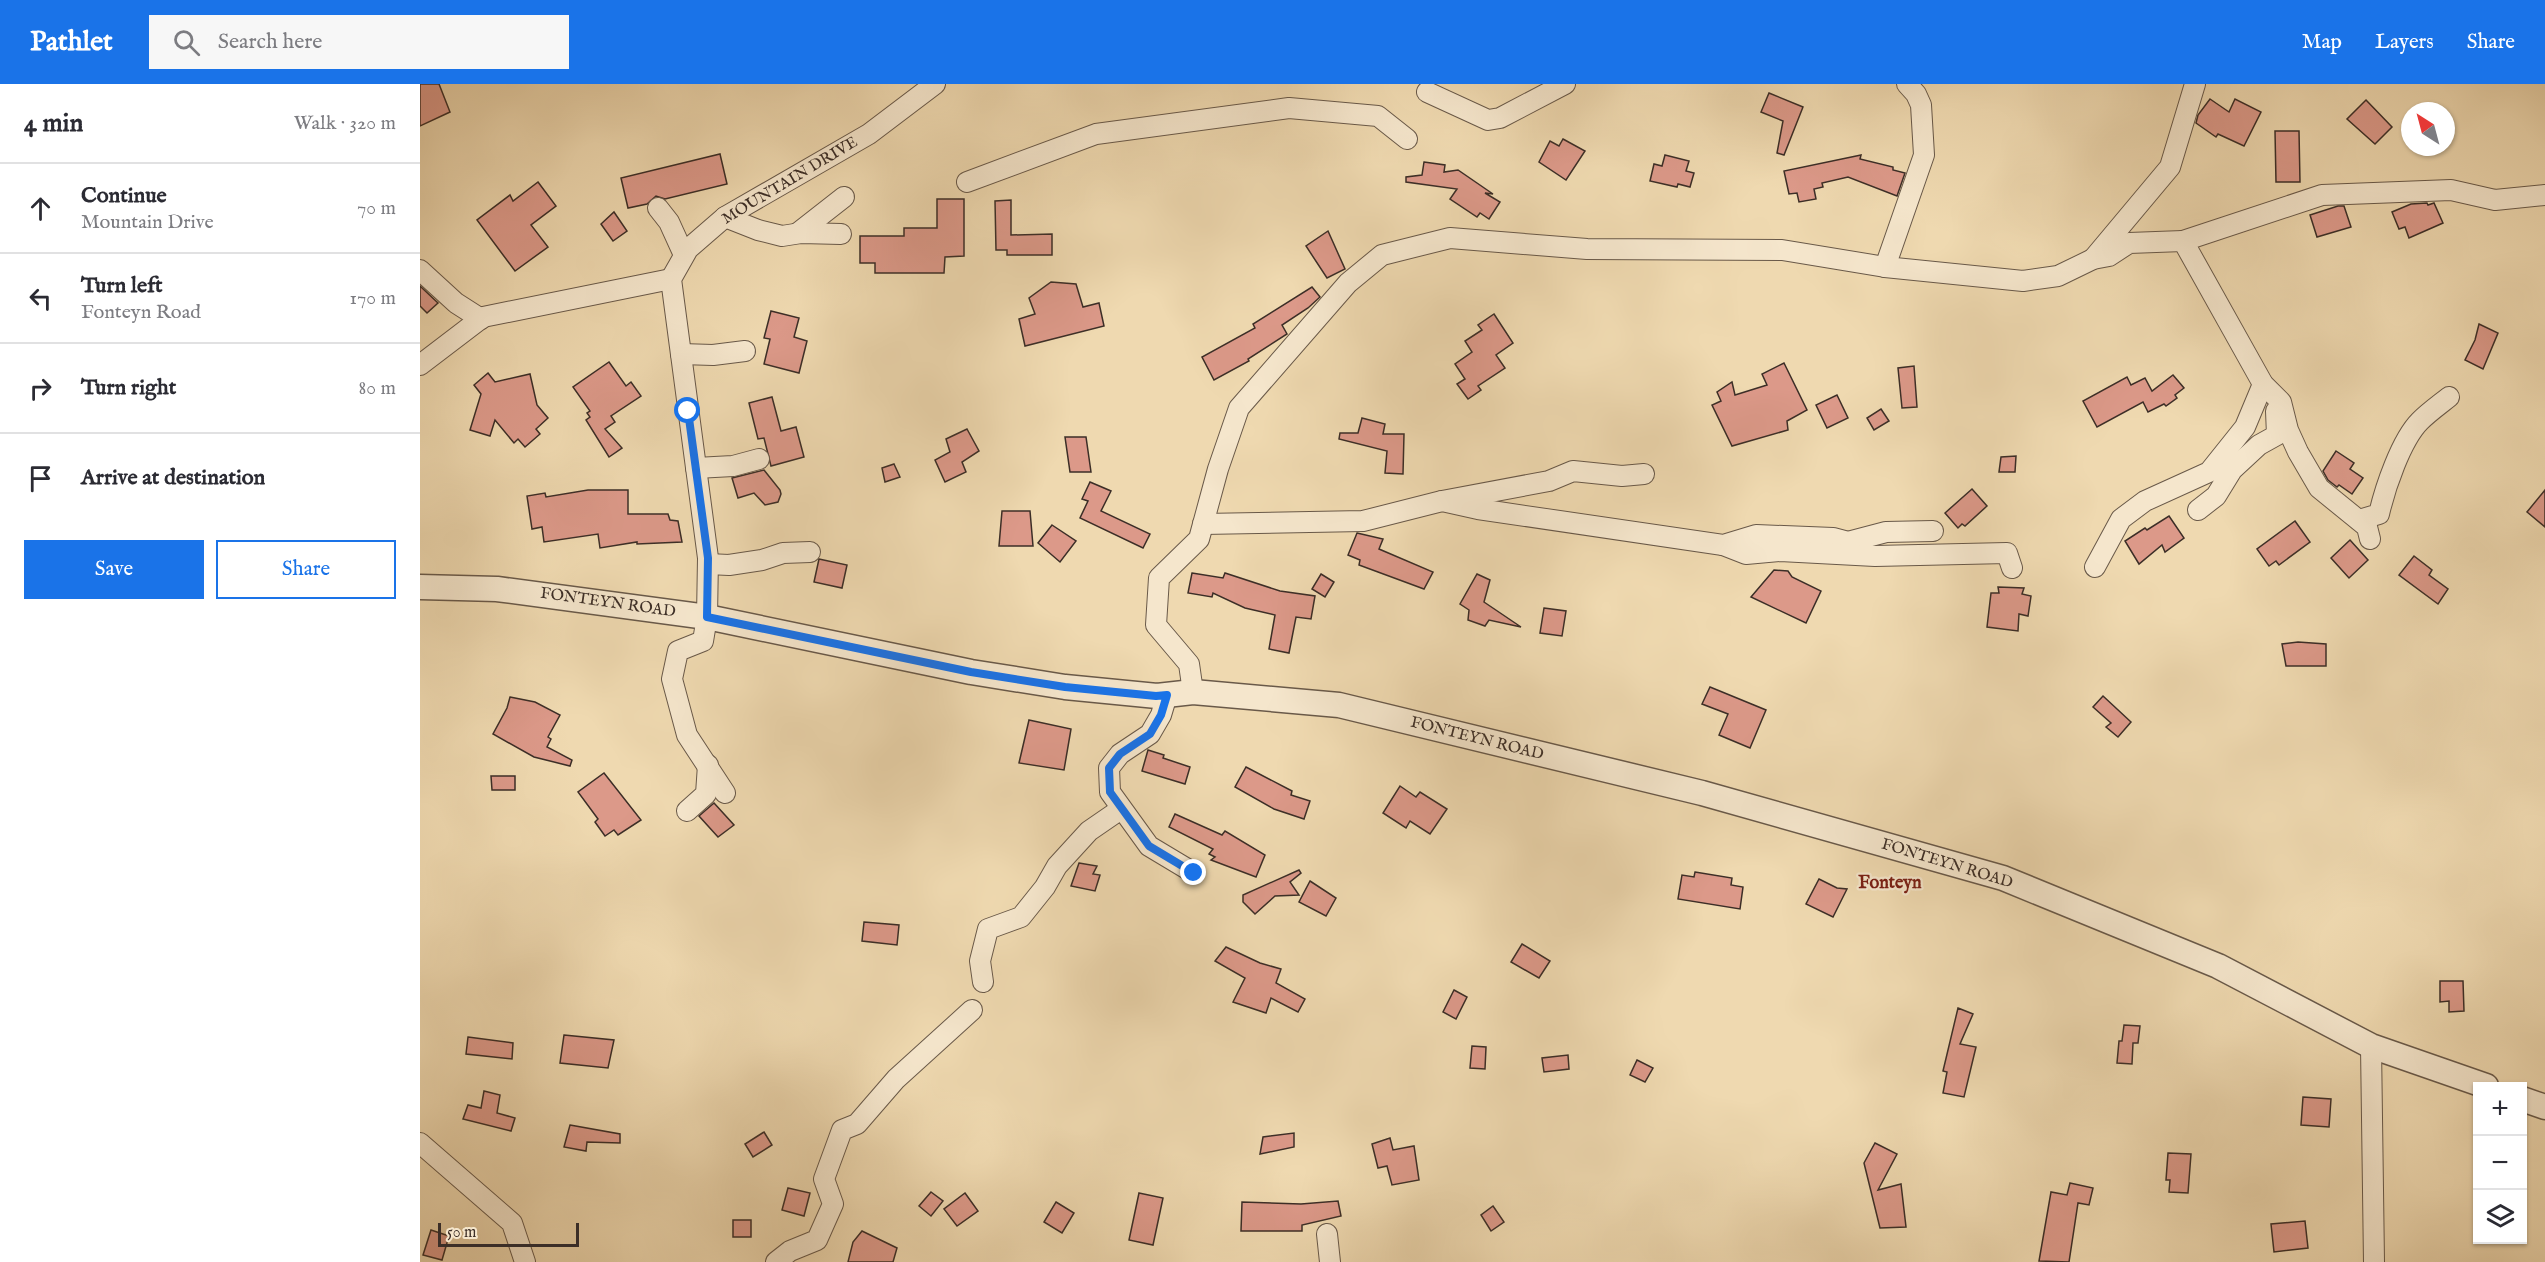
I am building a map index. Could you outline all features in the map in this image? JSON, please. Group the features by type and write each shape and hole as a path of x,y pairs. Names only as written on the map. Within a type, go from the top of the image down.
{"street":[{"name":"MOUNTAIN DRIVE","path":"671,279 688,249 725,217 868,134 935,84"},
{"path":"1427,92 1488,120 1500,118 1565,84"},
{"path":"1886,267 1924,155 1921,105 1916,94 1907,84"},
{"path":"2093,259 2170,168 2195,84"},
{"path":"967,182 1096,134 1289,108 1378,116 1407,139"},
{"path":"1193,692 1189,664 1156,625 1159,578 1199,539 1218,469 1239,408 1348,283 1382,255 1450,238 1587,249 1782,250 1886,267 2023,281 2058,276 2093,259 2109,256 2129,243 2183,241 2322,195 2451,190 2495,200 2545,195"},
{"path":"798,233 844,197"},
{"path":"658,208 669,222 684,255"},
{"path":"725,217 758,230 782,236 798,233 841,234"},
{"path":"2183,241 2277,411 2277,435 2259,445 2232,470 2216,496 2198,510"},
{"path":"420,270 456,303 481,319"},
{"path":"420,364 481,319 671,279 708,564 707,617 703,641 678,651 672,679 687,735 725,793"},
{"path":"681,354 713,355 745,351"},
{"path":"2263,384 2281,402 2288,430 2319,488 2367,527 2370,539"},
{"path":"2095,567 2121,519 2145,501 2209,472 2245,427 2263,384"},
{"path":"2359,520 2379,514 2384,494 2405,445 2418,423 2449,397"},
{"path":"696,468 733,466 759,459"},
{"path":"1203,524 1363,521 1442,501 1550,481 1573,471 1622,476 1644,474"},
{"path":"1442,501 1478,509 1723,545 1746,554 1780,551 1875,556 2007,553 2012,568"},
{"path":"1723,545 1756,535 1833,538 1848,542 1886,532 1933,531"},
{"path":"708,564 729,565 762,560 783,553 810,552"},
{"name":"FONTEYN ROAD","path":"420,587 497,589 707,617 971,672 1065,687 1156,696 1193,692 1350,708 1702,793 2003,878 2218,966 2371,1046 2474,1082"},
{"path":"1167,695 1161,715 1150,734 1120,754 1109,768 1110,792 1149,846 1194,873"},
{"path":"687,811 706,794 708,765"},
{"path":"983,982 980,961 988,929 1021,917 1045,887 1057,866 1089,831 1121,810"},
{"path":"776,1262 790,1251 818,1240 833,1204 824,1179 842,1130 857,1124 897,1079 972,1010"},
{"path":"2371,1046 2374,1262"},
{"path":"2527,1100 2545,1107"},
{"path":"420,1143 512,1223 525,1262"},
{"path":"1327,1234 1330,1262"}],"building":[{"path":"420,84 439,84 450,112 420,126"},
{"path":"1769,93 1803,107 1784,155 1777,153 1783,121 1761,112"},
{"path":"2210,99 2229,112 2235,99 2261,112 2244,146 2218,134 2216,137 2196,123 2198,115"},
{"path":"2366,100 2392,127 2375,144 2347,119"},
{"path":"2275,131 2299,131 2300,182 2276,182"},
{"path":"1563,139 1585,151 1566,180 1539,162 1550,141 1559,146"},
{"path":"720,154 727,184 665,199 656,196 647,204 628,208 621,178"},
{"path":"1665,155 1689,161 1686,171 1694,173 1690,187 1678,184 1677,187 1650,181 1654,164 1662,166"},
{"path":"1861,155 1860,159 1893,167 1893,170 1905,173 1897,196 1848,177 1822,183 1823,187 1814,189 1816,199 1799,202 1797,193 1789,194 1784,171"},
{"path":"1424,162 1445,165 1444,172 1458,170 1493,194 1485,193 1500,202 1489,219 1480,213 1477,217 1450,199 1457,189 1406,182 1406,177 1422,175"},
{"path":"538,182 556,206 531,225 548,247 515,271 477,220 510,195 513,201"},
{"path":"937,199 964,199 964,256 945,257 944,273 875,273 875,263 860,263 860,236 904,236 904,228 937,228"},
{"path":"1011,200 1011,235 1052,234 1052,255 1007,255 1007,250 996,250 995,201"},
{"path":"2427,203 2428,205 2434,203 2443,223 2409,238 2405,227 2399,229 2392,212 2411,204"},
{"path":"2344,206 2351,227 2317,237 2310,215"},
{"path":"614,212 627,231 613,241 601,224"},
{"path":"1328,231 1345,269 1327,278 1306,246"},
{"path":"1051,282 1076,284 1083,307 1099,303 1104,326 1025,346 1019,319 1035,314 1029,298"},
{"path":"420,286 438,303 427,313 420,306"},
{"path":"1312,287 1320,297 1282,325 1287,334 1248,359 1249,361 1214,380 1202,357 1255,328 1253,324"},
{"path":"771,311 799,318 794,337 807,341 799,373 764,364 770,339 764,338"},
{"path":"1494,314 1513,343 1496,355 1505,368 1478,386 1481,390 1468,399 1457,384 1465,379 1455,364 1472,352 1465,341 1482,330 1478,325"},
{"path":"2479,324 2498,333 2483,369 2465,360 2475,340"},
{"path":"609,362 626,386 631,382 641,396 611,416 615,422 605,429 622,448 609,457 586,420 590,417 587,413 590,411 573,387"},
{"path":"1784,363 1807,410 1787,421 1788,430 1732,446 1712,405 1721,401 1717,392 1732,382 1735,395 1767,385 1762,374"},
{"path":"1914,366 1917,407 1902,408 1898,368"},
{"path":"488,373 495,382 530,374 537,405 548,418 536,429 540,434 525,447 518,439 514,443 495,420 490,436 470,430 481,394 474,385"},
{"path":"2173,375 2184,388 2175,395 2177,398 2166,406 2164,404 2148,412 2143,402 2097,427 2083,401 2127,377 2131,385 2145,378 2152,391"},
{"path":"1837,395 1848,418 1827,428 1816,405"},
{"path":"772,397 781,431 796,427 804,457 771,466 764,438 758,439 749,403"},
{"path":"1881,409 1889,421 1874,430 1867,418"},
{"path":"1362,418 1385,424 1383,434 1404,434 1403,474 1385,473 1387,451 1339,439 1340,433 1358,433"},
{"path":"967,429 979,451 962,462 966,472 945,482 935,460 950,452 946,439"},
{"path":"1065,437 1086,437 1091,472 1070,472"},
{"path":"2336,451 2354,463 2350,469 2363,478 2352,494 2328,480 2323,471"},
{"path":"2016,456 2015,472 1999,472 2001,457"},
{"path":"894,464 900,477 885,482 882,468"},
{"path":"764,470 780,490 778,502 765,505 754,493 738,498 732,478"},
{"path":"1090,482 1111,491 1101,511 1150,534 1143,548 1080,518 1088,501 1082,499"},
{"path":"1972,489 1987,506 1965,526 1962,524 1958,528 1945,513"},
{"path":"588,490 628,490 628,514 668,514 670,520 678,521 682,542 637,544 637,542 600,548 598,534 544,542 542,527 532,529 527,496 545,493 546,497"},
{"path":"2545,490 2545,527 2527,512"},
{"path":"1002,511 1030,511 1033,546 999,546"},
{"path":"2169,516 2184,538 2165,552 2162,545 2139,564 2125,541"},
{"path":"2295,521 2310,542 2279,565 2276,561 2269,566 2257,549"},
{"path":"1052,525 1076,541 1060,562 1038,543"},
{"path":"1357,533 1383,539 1379,549 1433,572 1424,589 1359,565 1360,560 1348,555"},
{"path":"2350,540 2368,560 2349,578 2331,558"},
{"path":"2414,556 2432,570 2429,575 2448,589 2438,604 2399,575"},
{"path":"819,559 847,565 842,588 814,582"},
{"path":"1774,570 1788,571 1792,577 1821,591 1806,623 1751,597"},
{"path":"1192,573 1223,578 1225,573 1280,591 1315,596 1311,619 1296,617 1289,653 1269,649 1275,615 1245,608 1213,593 1212,597 1188,593"},
{"path":"1321,574 1334,582 1325,597 1312,589"},
{"path":"1477,574 1490,580 1484,602 1521,627 1489,620 1485,626 1468,620 1469,610 1460,604"},
{"path":"1998,587 2024,588 2022,594 2031,596 2028,616 2019,614 2018,631 1987,627 1991,593 1999,593"},
{"path":"1544,608 1566,611 1562,636 1540,633"},
{"path":"2298,642 2326,644 2326,666 2286,666 2282,644"},
{"path":"1710,687 1766,710 1750,748 1719,735 1728,714 1702,704"},
{"path":"2103,696 2131,722 2118,737 2106,727 2111,723 2093,707"},
{"path":"510,697 535,702 560,715 548,737 551,739 547,747 572,760 570,766 534,757 493,734 507,708"},
{"path":"1029,720 1071,729 1064,770 1019,763"},
{"path":"1148,750 1190,767 1185,784 1142,771"},
{"path":"1246,767 1292,791 1291,795 1310,801 1304,819 1274,809 1235,787"},
{"path":"604,773 641,820 618,835 614,830 605,836 595,822 598,819 578,792"},
{"path":"491,776 515,776 515,790 492,790"},
{"path":"1400,786 1416,797 1420,792 1447,809 1430,834 1410,821 1406,828 1383,813"},
{"path":"714,803 734,825 718,837 699,816"},
{"path":"1175,814 1222,835 1225,831 1265,855 1256,877 1211,860 1215,857 1209,854 1213,849 1169,827"},
{"path":"1079,863 1097,866 1093,874 1100,875 1095,891 1071,886"},
{"path":"1299,870 1301,873 1290,882 1299,895 1275,896 1255,914 1243,902 1243,895"},
{"path":"1695,872 1732,878 1731,885 1743,887 1740,909 1678,899 1682,875 1694,877"},
{"path":"1819,879 1837,888 1847,889 1833,917 1806,904"},
{"path":"1310,881 1336,898 1326,916 1299,902"},
{"path":"864,922 899,925 897,945 862,941"},
{"path":"1522,944 1550,961 1539,978 1511,962"},
{"path":"1226,947 1260,963 1281,969 1276,983 1305,999 1298,1012 1271,998 1266,1013 1233,1002 1245,978 1215,961"},
{"path":"2440,981 2463,981 2464,1011 2449,1012 2449,1001 2440,1002"},
{"path":"1454,990 1467,997 1456,1019 1443,1012"},
{"path":"1958,1008 1973,1014 1960,1044 1976,1047 1964,1097 1943,1093 1947,1072 1943,1071"},
{"path":"2124,1025 2140,1026 2138,1043 2133,1043 2132,1064 2117,1063 2119,1041 2122,1041"},
{"path":"564,1035 614,1040 608,1068 560,1063"},
{"path":"468,1037 513,1043 512,1059 466,1054"},
{"path":"1472,1046 1486,1047 1485,1069 1470,1068"},
{"path":"1568,1055 1569,1069 1544,1072 1542,1058"},
{"path":"1637,1060 1653,1068 1645,1082 1630,1075"},
{"path":"484,1091 500,1095 497,1113 515,1118 511,1131 463,1119 468,1105 481,1108"},
{"path":"2303,1097 2331,1099 2329,1127 2301,1125"},
{"path":"570,1125 620,1134 620,1143 587,1142 586,1151 564,1147"},
{"path":"764,1132 772,1145 753,1157 745,1144"},
{"path":"1294,1133 1294,1147 1260,1154 1263,1137"},
{"path":"1390,1138 1393,1150 1414,1146 1419,1180 1392,1185 1387,1166 1378,1168 1372,1144"},
{"path":"1875,1143 1897,1154 1878,1190 1901,1184 1906,1227 1880,1228 1864,1163"},
{"path":"2168,1153 2191,1154 2188,1193 2169,1192 2170,1180 2166,1180"},
{"path":"2070,1183 2093,1188 2089,1205 2078,1203 2069,1262 2039,1261 2051,1192 2067,1195"},
{"path":"788,1188 810,1193 804,1216 782,1210"},
{"path":"931,1192 943,1201 931,1216 919,1206"},
{"path":"965,1193 978,1211 957,1226 944,1209"},
{"path":"1139,1193 1163,1198 1153,1245 1129,1240"},
{"path":"1338,1201 1341,1216 1302,1225 1302,1231 1241,1231 1242,1202 1301,1204"},
{"path":"1056,1202 1074,1213 1062,1233 1044,1222"},
{"path":"1493,1206 1504,1222 1491,1231 1481,1215"},
{"path":"733,1220 751,1220 751,1237 733,1237"},
{"path":"2305,1221 2308,1248 2274,1252 2271,1224"},
{"path":"431,1230 449,1236 442,1260 423,1255"},
{"path":"862,1231 897,1248 893,1262 848,1262 853,1242"}],"district":[{"name":"Fonteyn","path":"1890,883"}],"route":[{"path":"688,411 708,558 707,617 971,672 1065,687 1156,696 1167,695 1161,715 1150,734 1120,754 1109,768 1110,792 1149,846 1194,873"}]}
